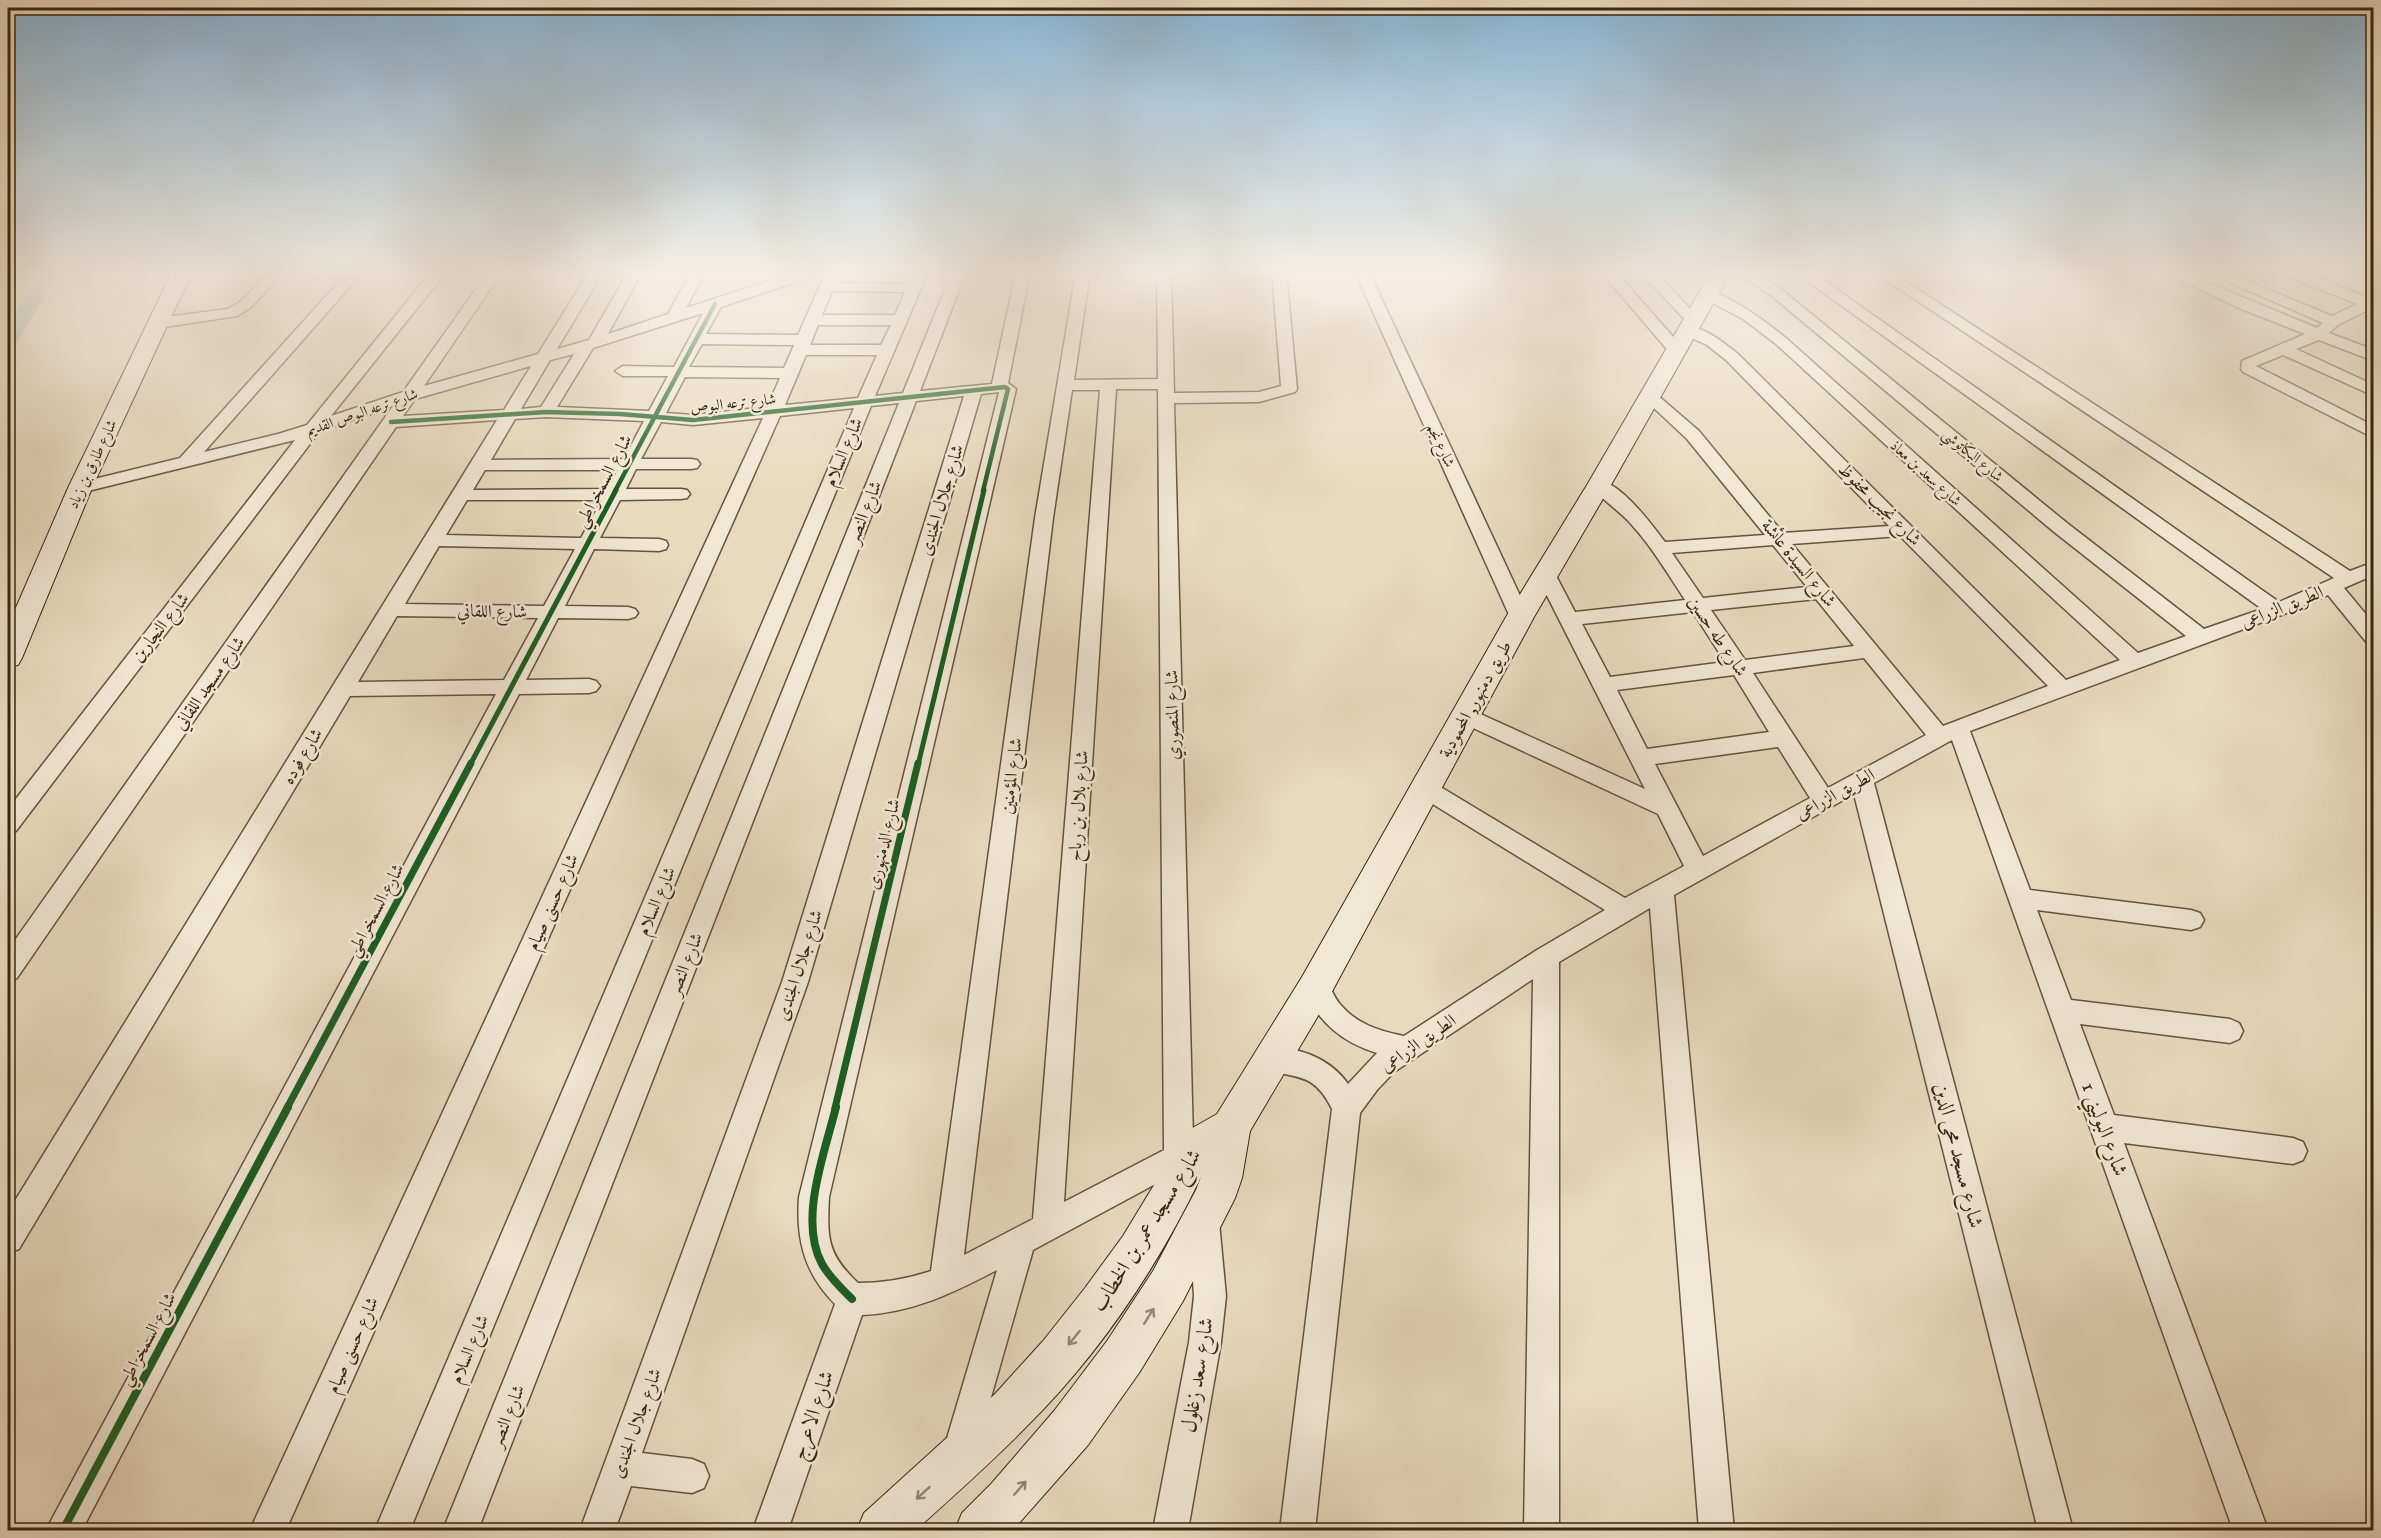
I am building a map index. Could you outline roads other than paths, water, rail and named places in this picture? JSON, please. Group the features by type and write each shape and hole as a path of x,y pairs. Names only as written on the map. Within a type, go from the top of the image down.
{"main road":[{"name":"شارع طارق بن زياد","path":"8,658 80,488 148,344"},
{"name":"طريق دمنهور, المحمودية","path":"1231,1127 1315,988 1520,617 1680,344"},
{"name":"شارع مسجد عمر بن الخطاب","path":"881,1530 1011,1410 1059,1357 1101,1304 1143,1242 1169,1199 1187,1153 1231,1127"},
{"name":"شارع مسجد عمر بن الخطاب","path":"979,1530 1008,1501 1071,1428 1123,1357 1168,1286 1204,1218 1221,1178 1231,1127"}],"street":[{"path":"185,463 292,344"},
{"name":"شارع النجارين","path":"8,825 312,429 381,344"},
{"name":"شارع مسجد اللقاني","path":"8,970 445,344"},
{"name":"شارع فوده","path":"8,1239 552,344"},
{"path":"546,412 591,344"},
{"name":"شارع ترعه البوص القديم","path":"80,488 253,447 410,395 591,344"},
{"name":"شارع السمخراطي","path":"63,1530 693,344"},
{"path":"780,344 887,350"},
{"name":"شارع السلام","path":"393,1530 890,344"},
{"name":"شارع النصر","path":"461,1530 930,344"},
{"name":"شارع الدمنهورى","path":"852,1299 831,1279 817,1255 812,1226 814,1197 1008,389 1002,387 1010,344"},
{"name":"شارع المؤمنين","path":"945,1281 1043,530 1073,344"},
{"name":"شارع المنصوري","path":"1166,344 1187,1153"},
{"path":"1067,385 1108,384 1259,398 1290,389 1286,344"},
{"name":"شارع نجم","path":"1395,344 1520,617"},
{"name":"شارع نجيب محفوظ","path":"1714,344 1732,357 2063,689"},
{"name":"شارع سعد بن معاذ","path":"1784,344 2134,662"},
{"name":"شارع البكاتوشي","path":"1839,344 2060,527 2202,638"},
{"path":"1903,344 2277,610"},
{"path":"1987,344 2340,583 2373,638"},
{"path":"2296,344 2248,364 2249,369 2373,433"},
{"path":"2343,344 2373,356"},
{"name":"شارع حسنى صيام","path":"268,1530 802,345"},
{"path":"2283,349 2373,391"},
{"path":"623,371 790,373"},
{"name":"شارع بلال بن رباح","path":"957,1461 1034,1235 1108,384"},
{"name":"شارع ترعه البوص","path":"391,422 546,412 714,419 1002,387"},
{"name":"شارع جلال الجندى","path":"598,1530 795,982 974,390"},
{"name":"شارع السيدة عائشة","path":"1650,397 1693,435 1869,651 1949,732"},
{"path":"478,465 691,464"},
{"name":"شارع طه حسين","path":"1599,485 1624,504 1659,548 1740,667 1823,800"},
{"path":"460,495 681,494"},
{"path":"1659,548 1906,530"},
{"path":"433,540 659,544"},
{"name":"الطريق الزراعى","path":"1346,1109 1367,1081 1405,1048 1546,957 1624,910 1949,732 2277,610 2373,568"},
{"path":"1546,574 1698,869"},
{"path":"1568,619 1822,592"},
{"name":"شارع اللقاني","path":"391,610 628,613"},
{"path":"1604,685 1869,651"},
{"path":"342,689 589,686"},
{"path":"1466,716 1666,808"},
{"name":"شارع البوليني 1","path":"1949,732 2020,898 2251,1530"},
{"path":"1640,758 1784,738"},
{"name":"شارع مسجد محى الدين","path":"1862,779 2056,1530"},
{"path":"1426,789 1624,910"},
{"path":"1661,890 1718,1530"},
{"path":"2020,898 2191,920"},
{"path":"1542,1530 1546,957"},
{"path":"1315,988 1327,1011 1348,1029 1375,1042 1405,1048"},
{"path":"2061,1010 2230,1031"},
{"path":"1272,1060 1292,1061 1311,1067 1339,1092 1346,1109 1297,1530"},
{"path":"2104,1127 2293,1151"},
{"path":"852,1299 877,1299 902,1295 945,1281 1187,1153"},
{"name":"شارع سعد زغلول","path":"1170,1530 1205,1342 1210,1296 1204,1218"},
{"name":"شارع الاعرج","path":"771,1530 852,1299"},
{"path":"620,1468 692,1476"}]}
